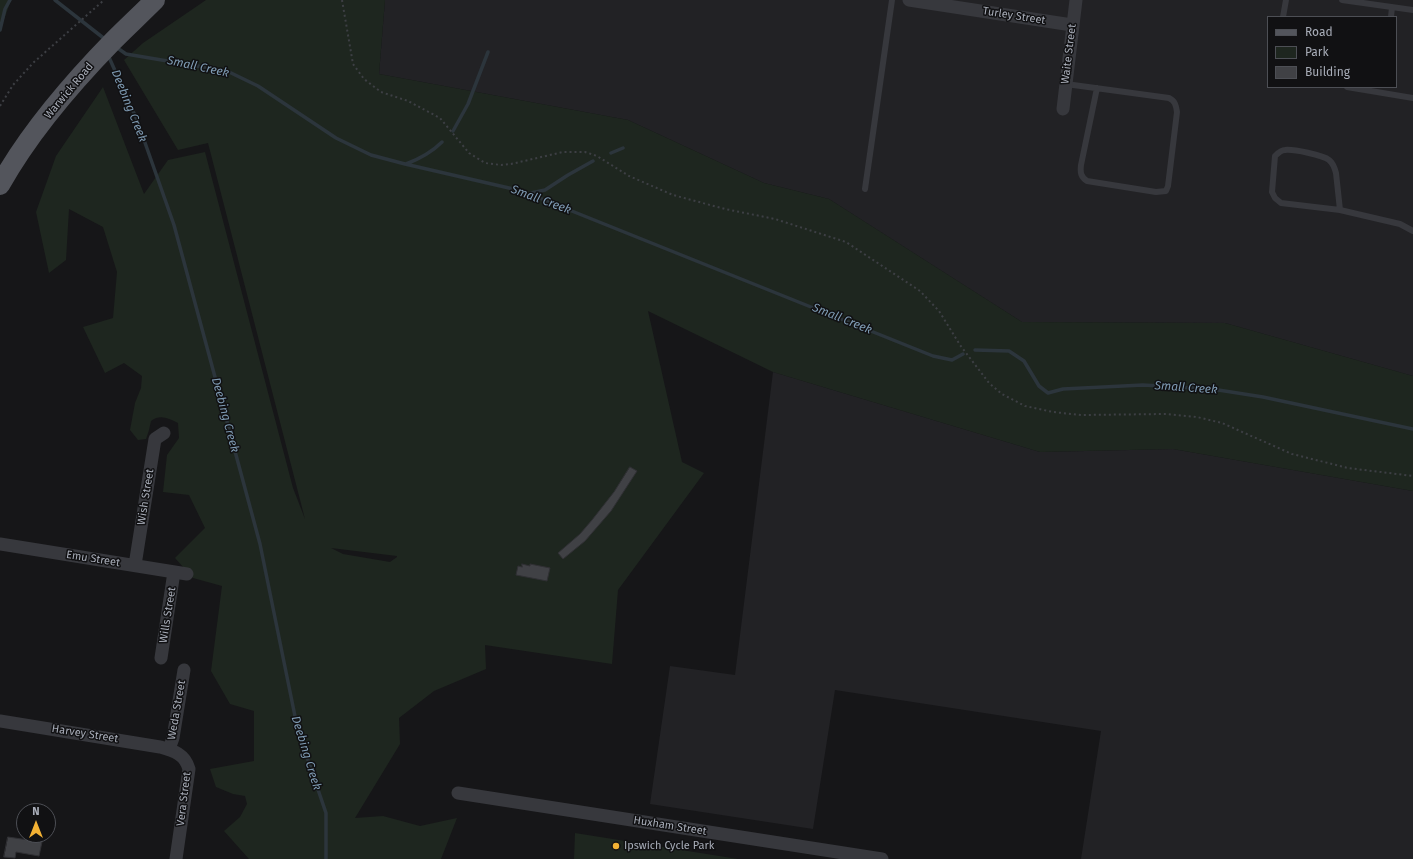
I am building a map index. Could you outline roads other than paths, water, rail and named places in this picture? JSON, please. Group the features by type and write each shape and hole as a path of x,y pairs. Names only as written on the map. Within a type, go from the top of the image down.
{"main road":[{"name":"Warwick Road","path":"0,186 37,129 66,91 130,24 154,2"}],"street":[{"name":"Turley Street","path":"909,0 1072,25"},
{"name":"Waite Street","path":"1063,109 1076,0"},
{"name":"Wish Street","path":"135,565 155,439 164,433"},
{"name":"Emu Street","path":"0,544 181,573"},
{"name":"Wills Street","path":"162,658 181,573"},
{"name":"Weda Street","path":"169,749 173,738 184,670"},
{"name":"Harvey Street","path":"0,721 153,745 169,749"},
{"name":"Vera Street","path":"169,749 187,761 189,769 176,859"},
{"name":"Huxham Street","path":"458,793 882,859"}],"lane":[{"path":"865,189 892,0"},
{"path":"1283,16 1286,0"},
{"path":"1342,0 1413,10"},
{"path":"1391,16 1392,7"},
{"path":"1066,84 1096,88 1170,98 1174,100 1177,112 1168,186 1166,191 1156,192 1141,190 1087,181 1082,177 1080,172 1081,165 1096,88"},
{"path":"1358,88 1379,90 1413,98"},
{"path":"1340,210 1336,174 1330,160 1320,155 1285,150 1279,152 1275,156 1272,192 1275,198 1281,203 1340,210 1400,224 1413,231"}],"waterway":[{"path":"0,30 5,9 10,0"},
{"name":"Deebing Creek","path":"55,0 106,40"},
{"name":"Small Creek","path":"116,47 126,54 227,71 258,86 336,138 371,155 522,191 933,356 952,360 963,354"},
{"path":"453,131 468,104 488,52"},
{"name":"Deebing Creek","path":"108,55 137,120 174,225 260,544 298,731 326,813 326,859"},
{"path":"406,164 425,155 442,142"},
{"path":"611,153 623,148"},
{"path":"531,193 545,190 593,161"},
{"name":"Small Creek","path":"975,350 1009,351 1024,361 1039,386 1048,393 1063,389 1143,385 1212,389 1263,397 1413,429"}],"place":[{"name":"Ipswich Cycle Park","path":"616,846"}]}
